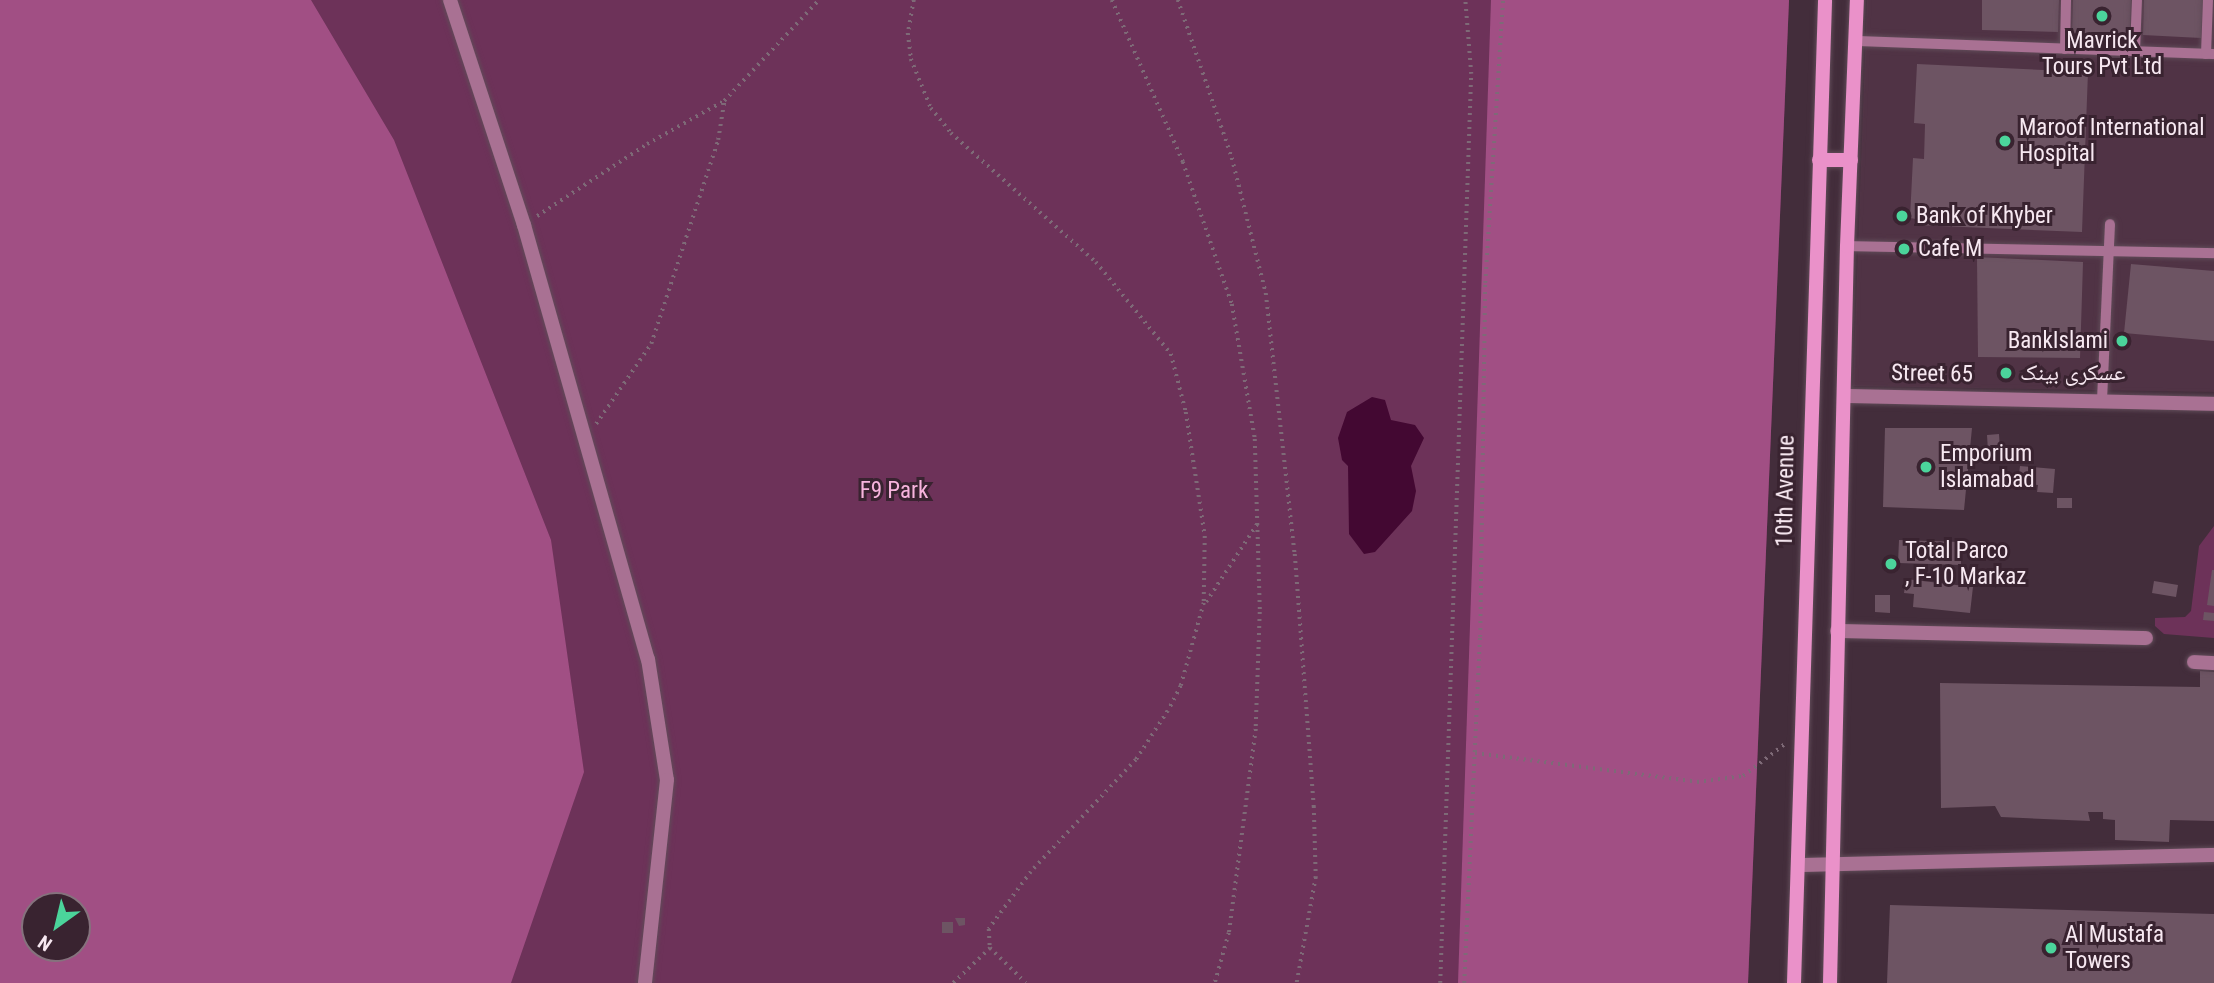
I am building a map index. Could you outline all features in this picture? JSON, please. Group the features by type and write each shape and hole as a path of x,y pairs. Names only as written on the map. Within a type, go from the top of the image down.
{"main road":[{"name":"10th Avenue","path":"1794,983 1825,0"},
{"path":"1830,983 1847,246 1857,0"},
{"path":"1819,160 1851,160"}],"street":[{"path":"450,0 524,225 587,437 648,659 667,780 646,983"},
{"name":"Street 65","path":"1844,396 2214,404"},
{"path":"1837,631 2146,638"},
{"path":"2194,662 2214,663"},
{"path":"1799,865 2214,855"}],"lane":[{"path":"2065,49 2066,0"},
{"path":"2135,51 2137,0"},
{"path":"1856,41 2210,54 2208,0"},
{"path":"2102,400 2110,224"},
{"path":"1847,246 2214,253"}],"path":[{"path":"524,225 647,144 724,101 819,0"},
{"path":"914,0 908,33 911,59 931,108 951,133 1096,262 1171,355 1184,401 1205,536 1204,603 1181,685 1153,737 1031,872 989,929 990,948 1026,983"},
{"path":"1112,0 1183,162 1232,304 1255,439 1259,522 1256,729 1229,933 1214,983"},
{"path":"1178,0 1232,158 1266,293 1295,554 1314,806 1316,877 1297,983"},
{"path":"1440,983 1471,74 1465,0"},
{"path":"1464,983 1485,468 1485,283 1503,0"},
{"path":"587,437 650,344 718,140 724,101"},
{"path":"1204,603 1259,522"},
{"path":"1475,753 1697,782 1743,776 1803,733"},
{"path":"953,983 990,948"}],"shaded area":[{"path":"0,0 311,0 394,140 551,540 584,772 511,983 0,983"},
{"path":"1491,0 1789,0 1748,983 1458,983"},
{"path":"1867,0 2214,0 2214,392 1853,386"},
{"path":"1372,397 1385,400 1391,420 1415,425 1424,438 1411,466 1416,491 1412,511 1375,552 1364,554 1349,534 1348,466 1342,460 1338,438 1347,412"}],"green space":[{"name":"F9 Park","path":"0,0 1789,0 1748,983 0,983"},
{"path":"2214,526 2214,638 2164,634 2155,626 2155,618 2185,617 2191,611 2199,546"}],"building":[{"path":"1982,0 2059,0 2058,32 1982,30"},
{"name":"Mavrick Tours Pvt Ltd","path":"2073,0 2131,0 2130,35 2072,33"},
{"path":"2144,0 2203,0 2201,38 2143,35"},
{"name":"Maroof International Hospital","path":"1917,64 2088,72 2082,232 1916,225 1916,219 1910,218 1913,158 1924,159 1925,124 1914,123"},
{"path":"1977,257 2083,262 2080,358 1978,357"},
{"path":"2131,264 2214,271 2214,341 2124,333"},
{"name":"Emporium Islamabad","path":"1885,428 1972,428 1964,510 1883,507"},
{"path":"1999,434 2000,451 1988,452 1987,435"},
{"path":"2020,466 2055,469 2053,493 2037,492 2038,485 2018,483"},
{"path":"2057,498 2072,498 2072,508 2057,508"},
{"path":"1899,540 1961,542 1961,565 1898,563"},
{"path":"2214,570 2214,606 2207,605"},
{"path":"1906,579 1973,587 1970,613 1913,607 1914,594 1904,593"},
{"path":"2154,581 2178,585 2176,597 2152,593"},
{"path":"1875,595 1890,595 1890,613 1875,612"},
{"path":"2204,612 2214,613 2214,621 2203,620"},
{"path":"2200,671 2214,672 2214,821 2170,820 2169,842 2115,840 2115,820 2103,819 2103,812 2088,812 2090,821 2001,817 1995,806 1941,808 1940,683 2200,687"},
{"name":"Al Mustafa Towers","path":"1890,905 2214,914 2214,983 1887,983"},
{"path":"955,918 965,918 965,925 959,926"},
{"path":"942,922 953,922 953,933 942,933"}],"place":[{"name":"Mavrick Tours Pvt Ltd","path":"2102,16"},
{"name":"Maroof International Hospital","path":"2005,141"},
{"name":"Bank of Khyber","path":"1902,216"},
{"name":"Cafe M","path":"1904,249"},
{"name":"BankIslami","path":"2122,341"},
{"name":"عسکری بینک","path":"2006,373"},
{"name":"Emporium Islamabad","path":"1926,467"},
{"name":"Total Parco , F-10 Markaz","path":"1891,564"},
{"name":"Al Mustafa Towers","path":"2051,948"}]}
